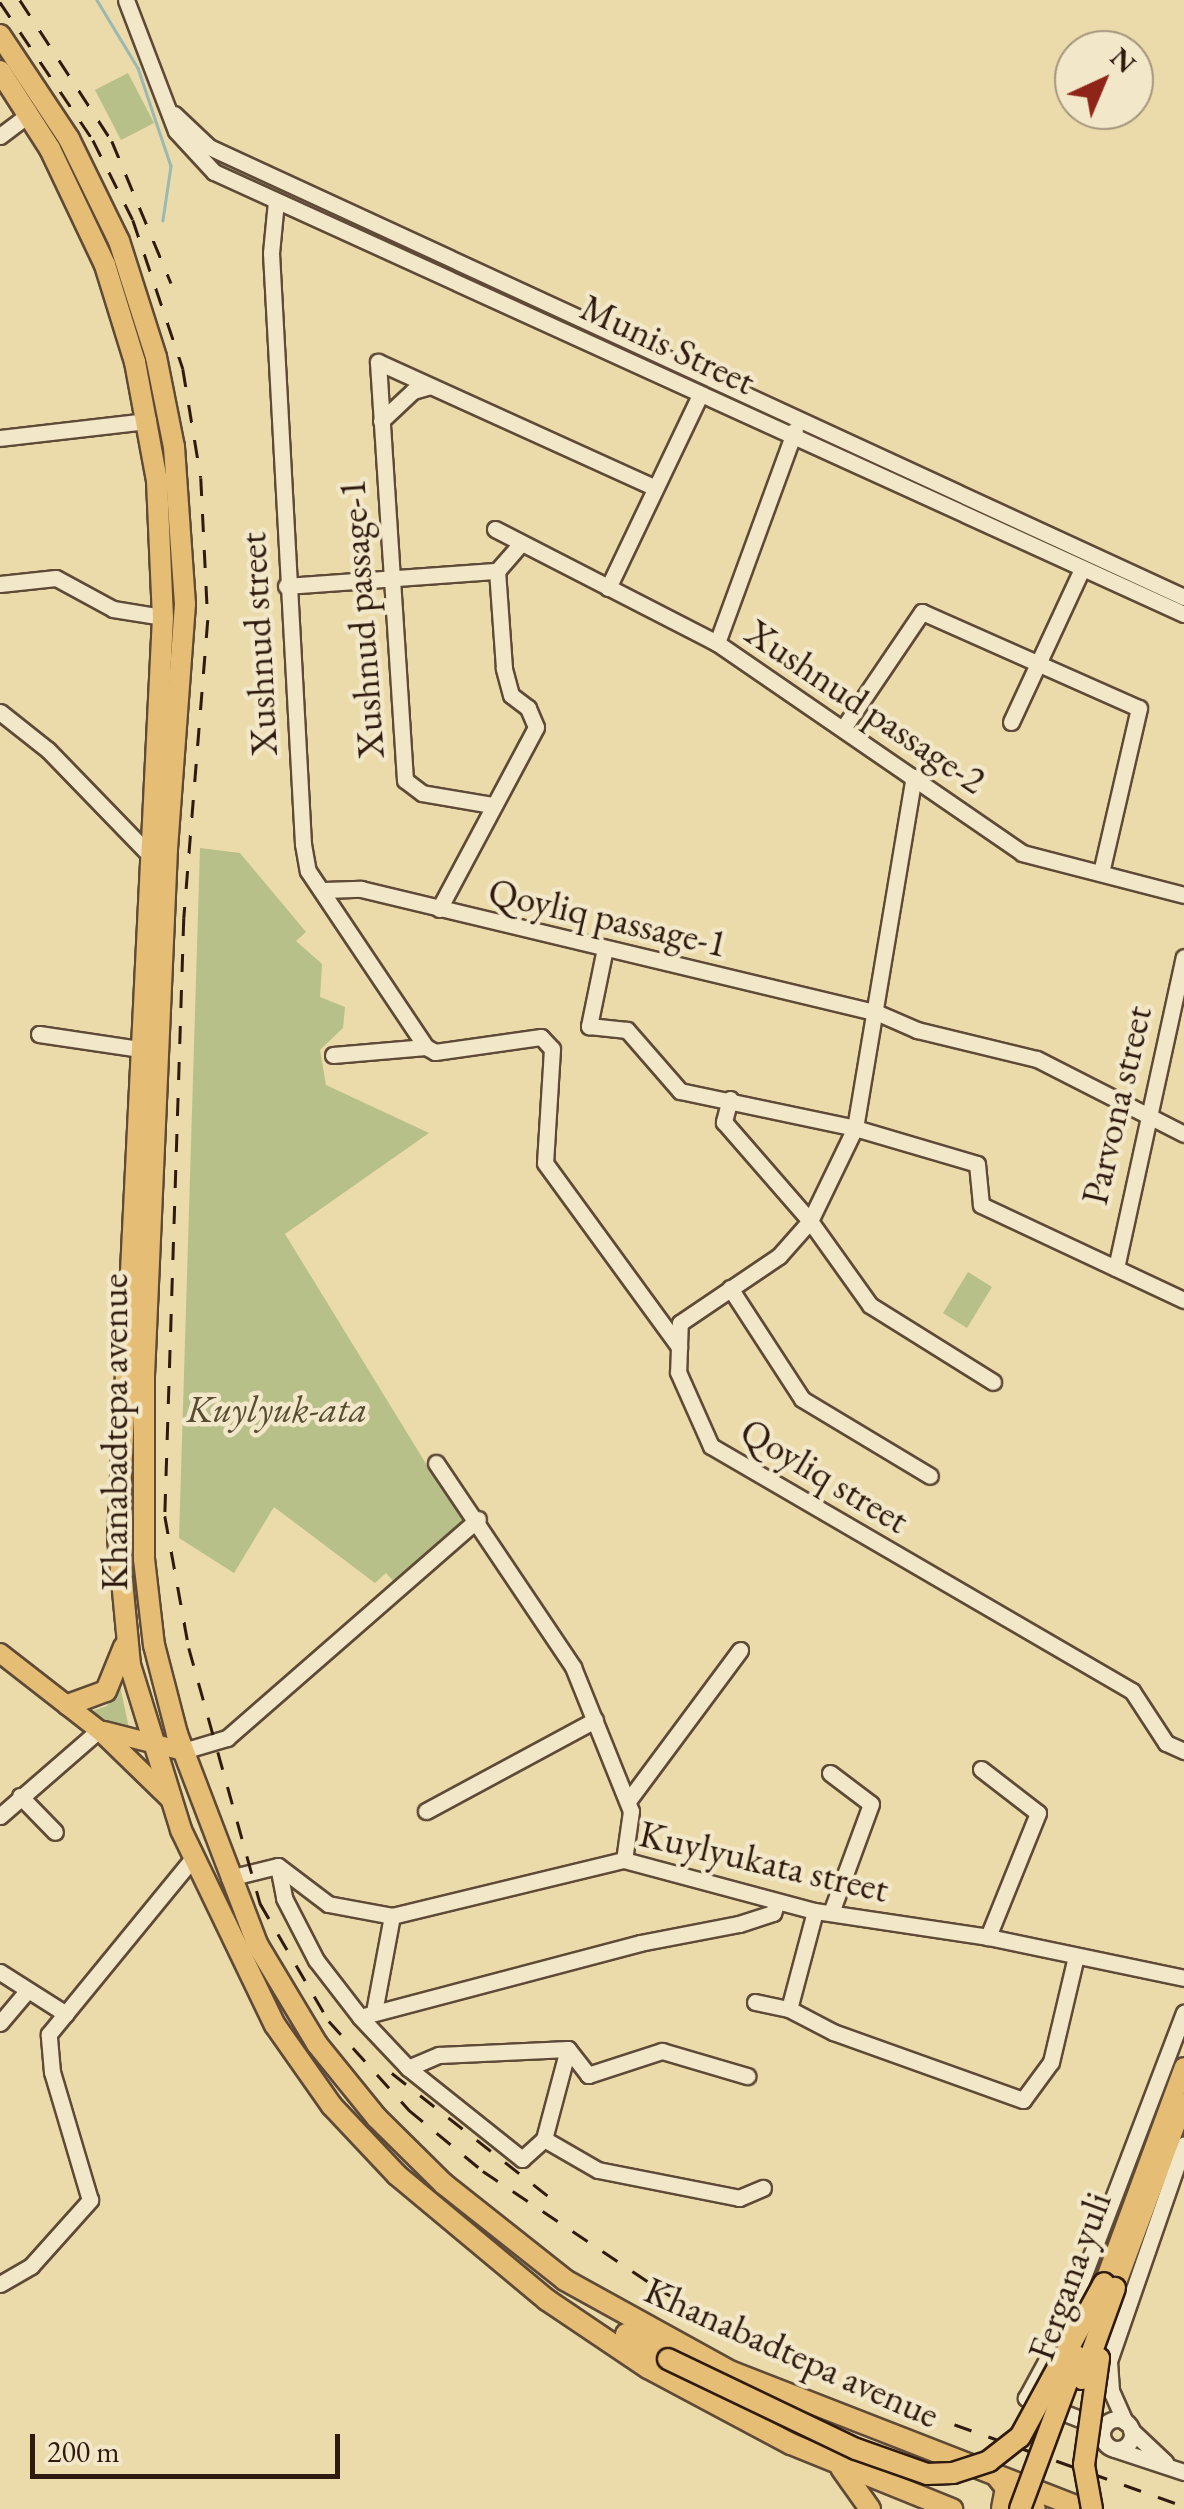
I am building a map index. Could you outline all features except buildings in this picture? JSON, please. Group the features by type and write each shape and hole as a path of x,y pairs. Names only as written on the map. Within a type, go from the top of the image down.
{"highway":[{"name":"Khanabadtepa avenue","path":"0,35 69,139 119,241 156,357 174,446 185,604 149,1050 118,1538 126,1640 150,1741 170,1800 193,1858 284,2039 332,2106 397,2176 603,2339 720,2409 822,2458 952,2509"},
{"name":"Khanabadtepa avenue","path":"0,71 29,114 108,274 148,421 162,545 163,617 147,852 149,1050 142,1519 154,1644 183,1751 229,1878 278,1985 331,2063 409,2152 532,2256 614,2312 697,2356 1076,2508"},
{"path":"68,1705 106,1691 126,1640"},
{"path":"532,2256 612,2324 668,2359 856,2449 926,2474 948,2474 989,2461 1017,2440 1109,2286"},
{"path":"1076,2508 1109,2286"},
{"name":"Fergana yuli","path":"1020,2509 1109,2286"},
{"name":"Fergana yuli","path":"1034,2509 1109,2286"},
{"path":"822,2458 852,2477 870,2509"},
{"path":"995,2474 1006,2488 1002,2509"}],"main road":[{"path":"0,1653 99,1730 170,1800"},
{"path":"99,1730 183,1751"},
{"name":"Fergana yuli","path":"1109,2286 1184,2067"},
{"name":"Fergana yuli","path":"1109,2286 1184,2102"}],"street":[{"name":"Munis Street","path":"126,0 176,131 200,162 276,201 380,245 700,396 921,476 1184,598"},
{"name":"Munis Street","path":"161,94 209,147 795,429 913,494 1184,614"},
{"path":"0,136 29,114"},
{"path":"301,212 309,194"},
{"name":"Xushnud street","path":"276,201 271,254 286,586 303,844 308,871 324,890 420,1049"},
{"path":"380,245 386,229"},
{"name":"Xushnud passage-1","path":"492,805 422,793 405,780 378,362 653,487"},
{"path":"381,421 413,391 430,386"},
{"path":"608,588 653,487 700,396"},
{"path":"0,438 148,421"},
{"path":"717,643 795,429"},
{"path":"913,494 921,476"},
{"name":"Xushnud passage-2","path":"495,530 717,643 844,726 1022,852 1184,895"},
{"path":"1044,552 1050,536"},
{"path":"440,910 536,727 528,708 510,695 504,668 497,571 521,542"},
{"path":"1010,722 1082,569"},
{"path":"286,586 497,571"},
{"path":"0,584 56,578 113,609 163,617"},
{"path":"844,726 922,612 1139,708 1101,874"},
{"path":"0,712 48,750 147,852"},
{"path":"680,1347 680,1324 779,1256 810,1221 855,1128 878,1013 914,777"},
{"name":"Qoyliq passage-1","path":"324,890 361,889 604,952 878,1013 917,1030 1038,1059 1146,1111 1184,1134"},
{"path":"604,952 589,1026 627,1030 680,1091 855,1128 977,1164 982,1205 1184,1300"},
{"name":"Parvona street","path":"1116,1268 1146,1111 1184,957"},
{"path":"38,1034 149,1050"},
{"name":"Qoyliq street","path":"333,1055 420,1049 435,1052 541,1037 552,1049 545,1163 680,1347 678,1372 712,1446 1132,1690 1166,1743 1184,1751"},
{"path":"730,1099 724,1122 810,1221 870,1304 993,1382"},
{"path":"730,1288 802,1399 930,1476"},
{"path":"436,1464 478,1519 559,1641 628,1801 624,1860"},
{"path":"183,1751 227,1738 478,1519"},
{"path":"628,1801 740,1650"},
{"path":"426,1811 595,1720"},
{"path":"0,1816 99,1730"},
{"path":"981,1769 1038,1813 988,1936"},
{"path":"789,2009 823,1912 870,1804 830,1773"},
{"path":"0,1790 17,1798 56,1832"},
{"path":"0,2284 31,2266 90,2200 48,2055 49,2034 193,1858"},
{"name":"Kuylyukata street","path":"278,1866 328,1904 392,1916 624,1860 823,1912 988,1936 1184,1978"},
{"path":"229,1878 278,1866 284,1898 316,1960 367,2015 408,2068 522,2159 544,2139 568,2049"},
{"path":"367,2015 739,1924 773,1913 777,1902"},
{"path":"367,2015 392,1916"},
{"path":"754,2002 789,2009 832,2032 1023,2100 1052,2062 1076,1956"},
{"path":"0,1972 66,2014"},
{"path":"0,2023 27,1991"},
{"path":"1103,2428 1026,2398 1062,2332 1184,2012"},
{"path":"408,2068 439,2056 568,2049"},
{"path":"568,2049 588,2075 662,2051 748,2076"},
{"path":"544,2139 598,2170 739,2198 763,2188"},
{"path":"1114,2448 1128,2444 1128,2426 1111,2390 1112,2349 1184,2145"},
{"path":"1062,2332 1080,2360 1112,2349"},
{"path":"1110,2420 1128,2426 1178,2470 1114,2448 1104,2441 1103,2428 1110,2420"}],"green space":[{"path":"128,73 154,123 121,140 95,90"},
{"path":"205,150 297,194 295,200 216,168"},
{"path":"392,238 770,414 768,419 389,244"},
{"name":"Kuylyuk-ata","path":"200,848 240,853 306,932 296,941 322,964 320,997 345,1007 343,1028 320,1050 326,1085 429,1133 285,1234 428,1467 470,1517 395,1583 386,1573 375,1583 274,1507 234,1573 179,1538"},
{"path":"968,1272 992,1287 967,1328 943,1313"},
{"path":"120,1686 129,1728 116,1733 89,1712 107,1706"}],"waterway":[{"path":"97,0 138,68 171,166 163,220"}],"railway":[{"path":"20,0 112,141 171,283"},
{"path":"0,2 93,140 133,220 183,369 201,478 208,620 184,918 165,1516 189,1648 260,1903 329,2021 409,2110 483,2171 661,2290 785,2364 1184,2506"},
{"path":"392,2073 557,2203"}]}
